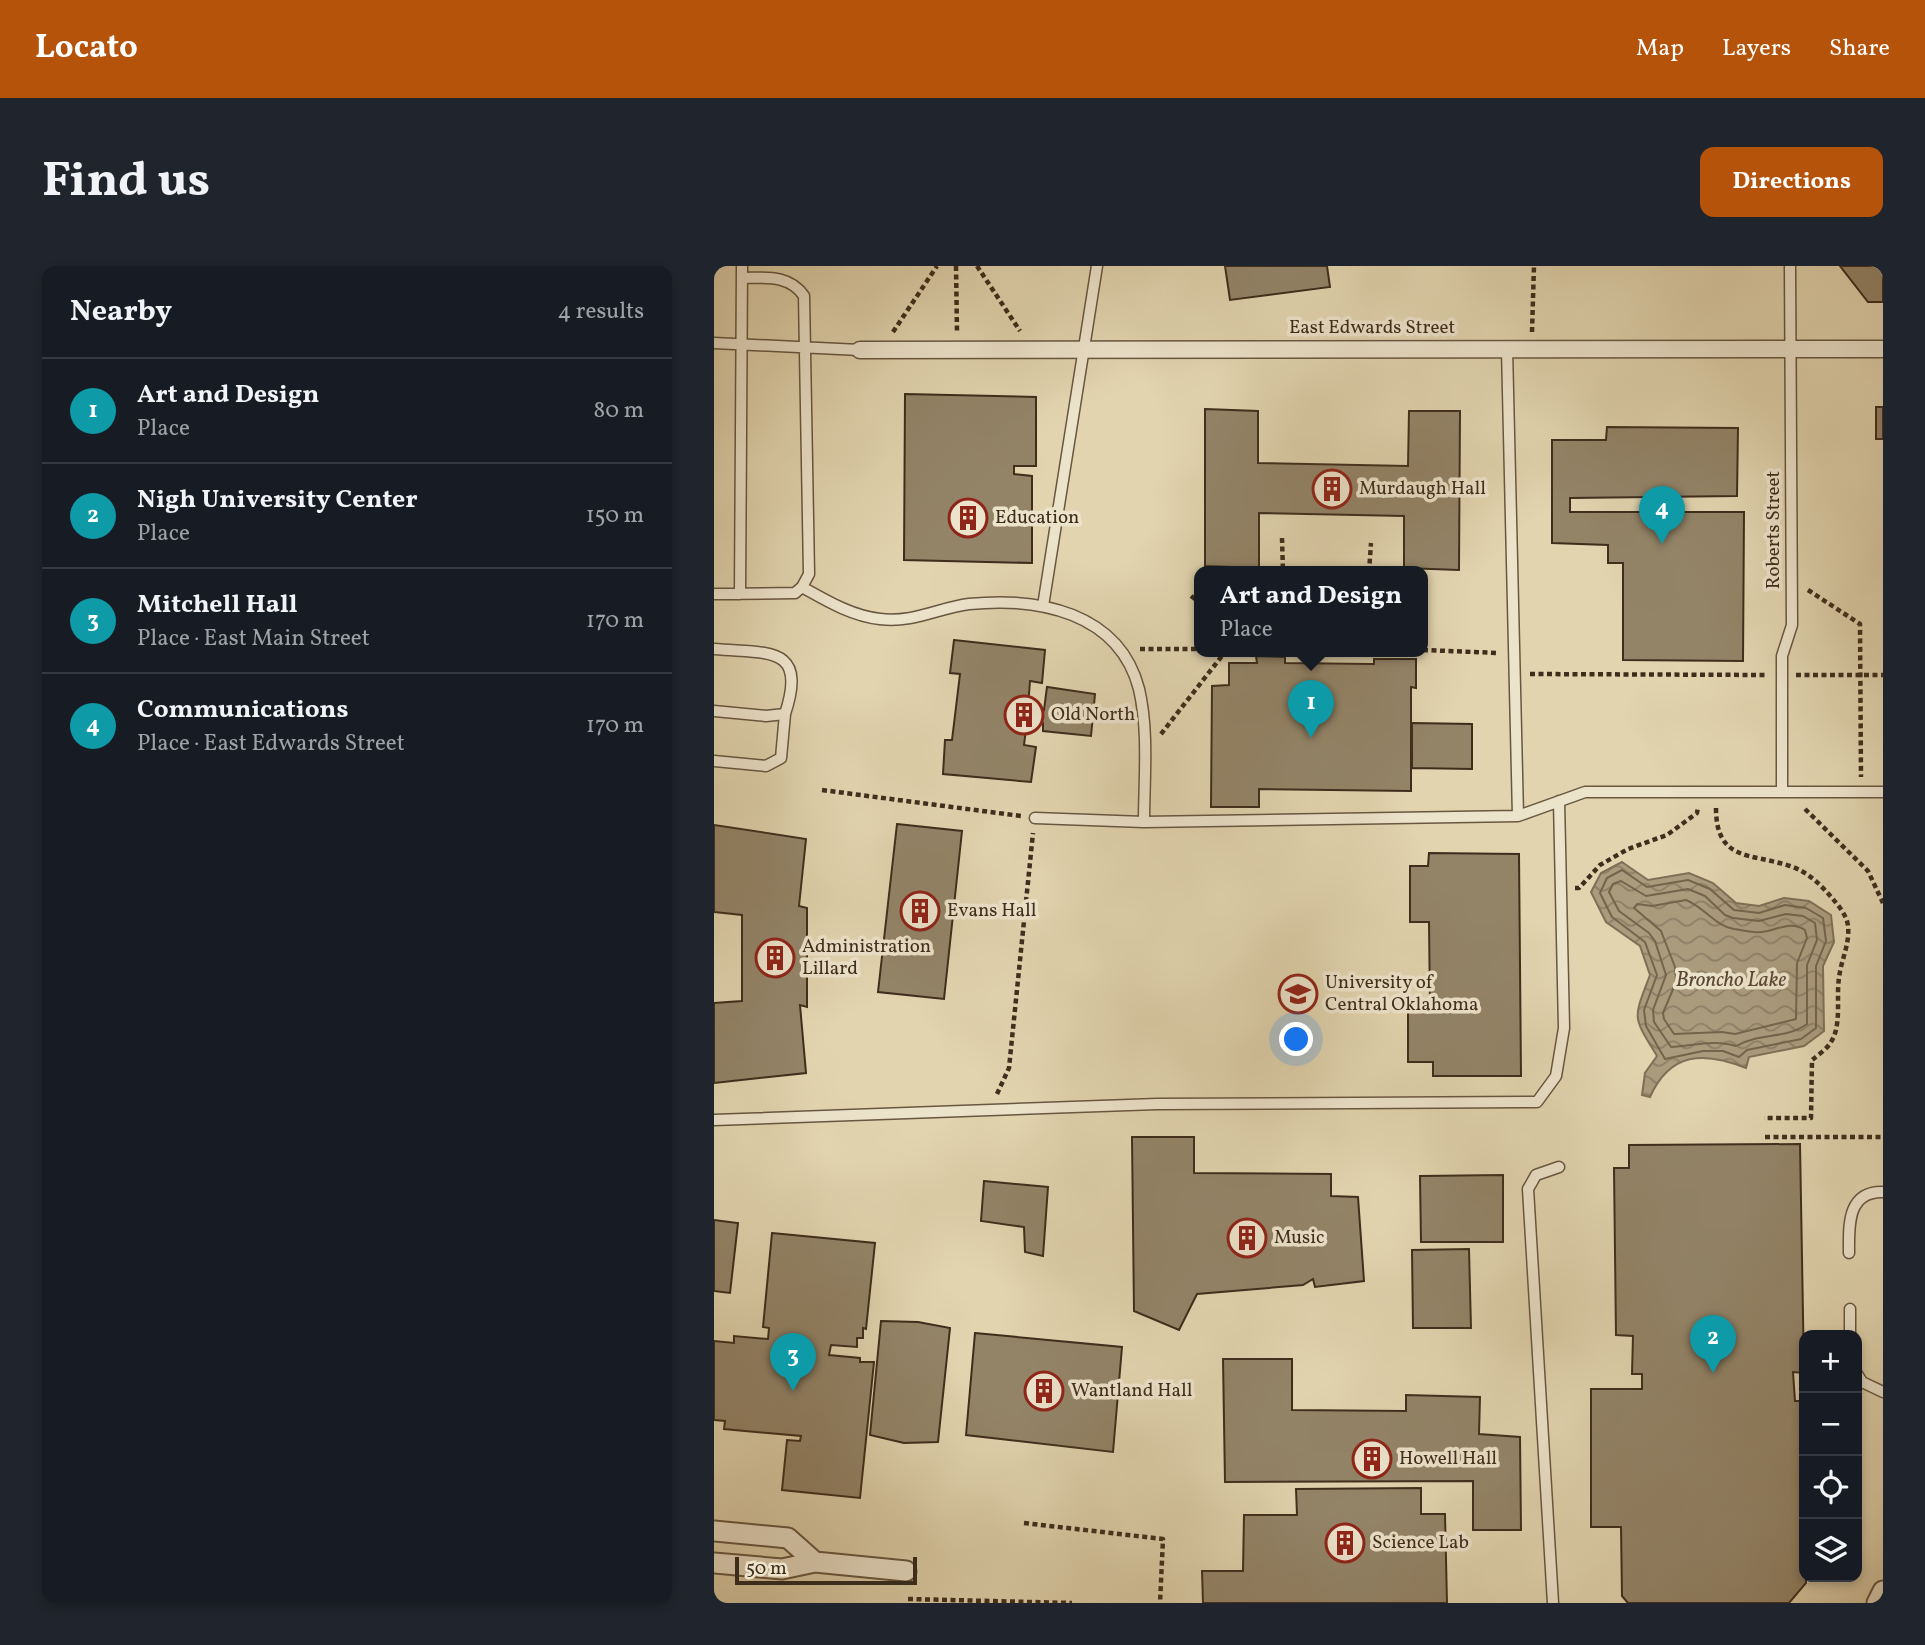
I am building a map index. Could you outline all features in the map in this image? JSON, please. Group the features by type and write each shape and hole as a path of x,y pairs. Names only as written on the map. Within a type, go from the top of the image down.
{"street":[{"name":"East Edwards Street","path":"860,350 1883,349"},
{"path":"714,1531 788,1538 815,1562"},
{"path":"714,1563 782,1569 815,1562 906,1572"},
{"path":"1877,1603 1883,1591"}],"lane":[{"path":"740,594 741,266"},
{"path":"1043,606 1097,266"},
{"name":"Roberts Street","path":"1782,792 1782,656 1792,625 1790,266"},
{"path":"714,594 795,593 809,574 804,296 798,288 776,278 742,278"},
{"path":"714,343 860,350"},
{"path":"1507,349 1518,816"},
{"path":"802,587 852,613 881,619 916,619 968,604 1031,604 1082,617 1110,639 1124,656 1138,688 1145,755 1144,822"},
{"path":"714,649 778,656 788,663 792,673 781,758 766,766 714,761"},
{"path":"714,711 766,716 785,714"},
{"path":"1035,818 1144,822 1518,816 1585,792 1883,792"},
{"path":"714,1119 1157,1104 1537,1102 1556,1076 1564,1028 1559,802"},
{"path":"1553,1603 1528,1189 1536,1175 1559,1167"},
{"path":"1849,1253 1849,1220 1853,1209 1860,1200 1875,1192 1883,1192"},
{"path":"1850,1309 1850,1330"},
{"path":"1862,1382 1883,1392"}],"path":[{"path":"881,350 937,266"},
{"path":"956,266 957,350"},
{"path":"977,266 1032,350"},
{"path":"1531,349 1534,266"},
{"path":"1282,538 1283,566"},
{"path":"1370,566 1371,543"},
{"path":"1792,579 1860,624 1861,792"},
{"path":"1118,649 1194,649"},
{"path":"1428,650 1514,654"},
{"path":"1145,755 1221,657"},
{"path":"1515,674 1883,675"},
{"path":"822,790 1035,818 1009,1068 988,1110"},
{"path":"1561,889 1579,888 1600,865 1628,849 1667,835 1697,813 1700,792"},
{"path":"1716,792 1716,823 1721,838 1730,848 1745,857 1790,866 1811,877 1839,905 1848,922 1849,940 1839,974 1835,1030 1831,1042 1812,1060 1811,1118 1764,1118"},
{"path":"1799,792 1801,805 1868,871 1883,904"},
{"path":"1765,1137 1883,1137"},
{"path":"1024,1523 1163,1539 1160,1603"},
{"path":"908,1598 1072,1603"}],"water":[{"name":"Broncho Lake","path":"1622,862 1648,880 1689,873 1713,883 1736,903 1759,906 1784,898 1809,901 1831,915 1834,942 1823,966 1824,1031 1804,1046 1749,1057 1746,1068 1716,1059 1690,1059 1668,1071 1650,1097 1642,1095 1645,1073 1657,1056 1639,1024 1638,1017 1640,1001 1650,975 1640,946 1606,922 1591,892 1601,873"}],"building":[{"path":"1225,266 1327,266 1330,287 1230,300"},
{"path":"1840,266 1883,266 1883,302 1868,302"},
{"name":"Education","path":"905,394 1036,397 1036,466 1014,466 1014,474 1032,476 1032,563 904,560"},
{"path":"1876,407 1883,407 1883,439 1876,439"},
{"name":"Murdaugh Hall","path":"1205,409 1258,411 1258,463 1408,466 1409,411 1460,411 1459,570 1404,566 1404,516 1259,513 1259,566 1205,566"},
{"path":"1607,427 1738,428 1737,496 1570,498 1570,512 1744,512 1743,661 1623,660 1623,563 1608,563 1608,545 1552,543 1552,440 1606,440"},
{"name":"Old North","path":"954,640 1045,650 1042,683 1030,681 1028,707 1044,710 1047,687 1095,694 1091,736 1043,731 1043,723 1027,721 1024,745 1036,747 1031,782 943,774 945,740 952,740 960,674 950,673"},
{"path":"1256,657 1285,657 1285,663 1374,664 1374,659 1416,659 1416,688 1411,687 1411,791 1259,789 1259,807 1211,807 1212,686 1229,685 1229,663 1257,663"},
{"path":"1412,723 1472,724 1472,769 1412,768"},
{"name":"Evans Hall","path":"897,824 962,831 944,999 878,992"},
{"name":"Administration Lillard","path":"714,825 806,839 799,906 807,908 807,1007 800,1005 806,1073 714,1083 714,1003 742,1001 742,915 714,912"},
{"path":"1429,853 1519,854 1521,1076 1433,1076 1433,1062 1408,1062 1408,1006 1430,1006 1429,922 1410,922 1410,866 1428,866"},
{"name":"Music","path":"1132,1137 1194,1137 1194,1173 1331,1174 1331,1196 1358,1197 1364,1281 1315,1287 1313,1279 1303,1285 1197,1294 1179,1330 1134,1311"},
{"path":"1800,1144 1803,1330 1799,1330 1799,1373 1793,1372 1795,1401 1799,1401 1799,1582 1806,1583 1789,1603 1628,1603 1622,1596 1621,1527 1591,1527 1591,1389 1642,1389 1642,1374 1632,1374 1633,1336 1616,1335 1614,1168 1629,1168 1629,1145"},
{"path":"1503,1175 1503,1242 1421,1242 1420,1176"},
{"path":"984,1181 1048,1187 1043,1256 1025,1252 1024,1227 981,1221"},
{"path":"714,1220 738,1223 730,1293 714,1291"},
{"path":"772,1233 875,1243 863,1338 857,1338 857,1347 831,1345 829,1355 860,1358 860,1362 874,1362 860,1498 782,1490 787,1440 800,1441 801,1436 724,1429 725,1421 714,1420 714,1341 734,1343 734,1336 768,1339 769,1328 763,1327"},
{"path":"1469,1249 1471,1328 1413,1328 1412,1250"},
{"path":"881,1321 918,1322 950,1328 938,1442 904,1443 870,1435"},
{"name":"Wantland Hall","path":"975,1333 1122,1347 1113,1452 966,1435"},
{"name":"Howell Hall","path":"1223,1359 1292,1359 1292,1410 1406,1411 1406,1395 1480,1397 1479,1434 1520,1437 1521,1530 1473,1530 1473,1481 1225,1482"},
{"name":"Science Lab","path":"1421,1488 1421,1514 1445,1514 1447,1603 1203,1603 1202,1571 1243,1571 1244,1515 1297,1515 1296,1489"}],"place":[{"name":"Murdaugh Hall","path":"1332,489"},
{"name":"Education","path":"968,518"},
{"name":"Communications","path":"1662,544"},
{"name":"Old North","path":"1024,715"},
{"name":"Art and Design","path":"1311,738"},
{"name":"Evans Hall","path":"920,911"},
{"name":"Administration Lillard","path":"775,958"},
{"name":"University of Central Oklahoma","path":"1298,994"},
{"name":"Music","path":"1247,1238"},
{"name":"Nigh University Center","path":"1713,1373"},
{"name":"Mitchell Hall","path":"793,1391"},
{"name":"Wantland Hall","path":"1044,1391"},
{"name":"Howell Hall","path":"1372,1459"},
{"name":"Science Lab","path":"1345,1543"}]}
